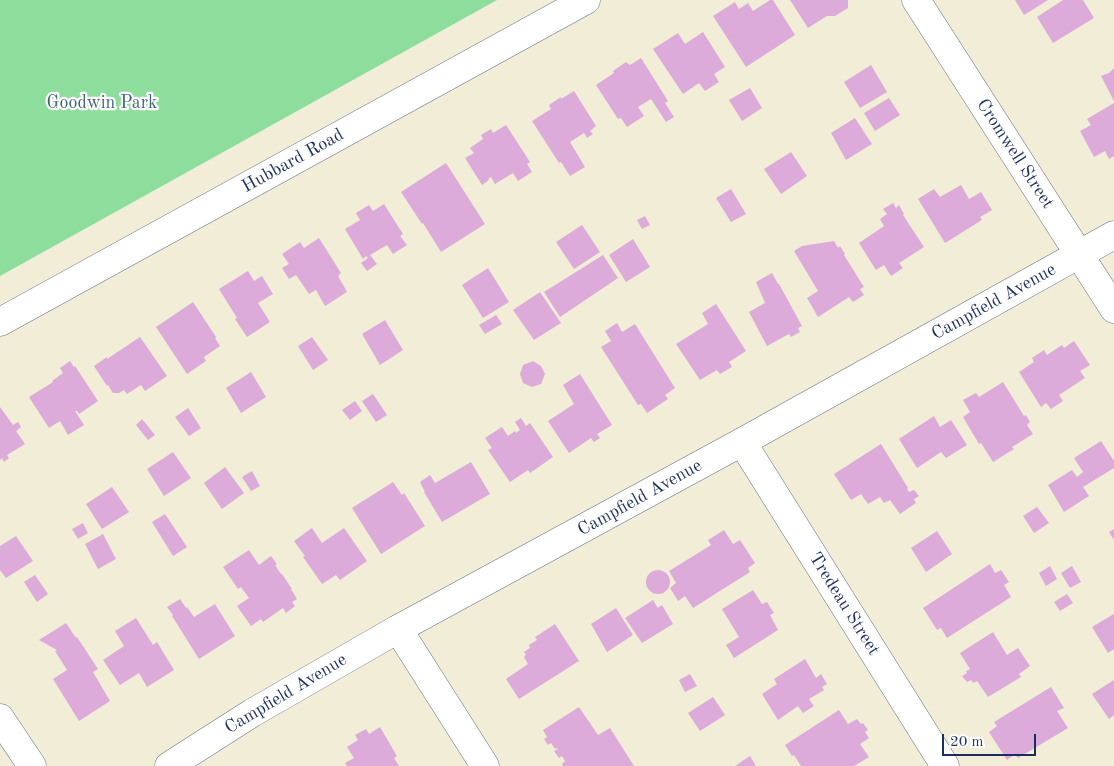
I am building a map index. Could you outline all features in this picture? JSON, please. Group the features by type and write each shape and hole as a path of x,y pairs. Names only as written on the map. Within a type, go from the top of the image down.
{"street":[{"name":"Hubbard Road","path":"0,322 586,0"},
{"name":"Cromwell Street","path":"916,0 1114,309"},
{"name":"Campfield Avenue","path":"169,766 252,713 398,629 742,442 1114,235"},
{"name":"Tredeau Street","path":"742,442 945,766"},
{"path":"398,629 484,766"},
{"path":"0,718 32,766"}],"green space":[{"name":"Goodwin Park","path":"0,0 497,0 0,276"}],"building":[{"path":"773,0 795,35 746,67 713,16 735,2 739,9 748,3 753,11"},
{"path":"790,0 848,0 848,8 835,16 827,16 808,28"},
{"path":"1015,0 1048,0 1024,15"},
{"path":"1063,0 1083,0 1094,18 1053,43 1037,17"},
{"path":"703,32 725,67 714,74 719,82 705,91 699,83 683,94 653,49 678,33 685,44"},
{"path":"641,58 668,101 665,103 674,117 666,122 651,99 638,107 644,116 627,127 621,118 618,119 596,85 626,62 630,65"},
{"path":"871,65 887,92 860,108 844,82"},
{"path":"1114,68 1114,101 1101,76 1109,73"},
{"path":"750,88 762,108 742,121 729,100"},
{"path":"574,91 596,126 590,131 593,134 587,138 584,133 570,142 585,167 570,176 561,162 559,163 532,121 551,109 549,105"},
{"path":"889,98 900,115 875,131 864,113"},
{"path":"1114,103 1114,156 1109,159 1105,151 1094,157 1080,131 1091,125 1087,119"},
{"path":"855,118 872,144 846,160 831,133"},
{"path":"506,125 530,162 527,164 532,172 518,181 513,173 495,184 491,177 482,185 465,158 474,153 470,148 483,139 481,135 491,129 493,133"},
{"path":"791,152 807,176 781,194 764,169"},
{"path":"446,163 485,224 441,252 401,192"},
{"path":"961,185 969,199 981,192 992,210 980,217 982,220 945,243 918,199 934,189 940,197"},
{"path":"731,189 746,214 731,222 716,198"},
{"path":"893,203 896,208 899,205 903,215 924,247 899,263 903,268 891,276 884,265 876,270 859,243 884,226 880,219 887,214 883,209"},
{"path":"384,204 403,234 400,236 407,245 393,254 387,245 370,255 377,264 367,271 361,263 368,258 366,256 363,259 345,229 360,220 356,213 369,205 373,211"},
{"path":"645,216 650,225 642,229 637,220"},
{"path":"582,225 600,252 574,269 556,242"},
{"path":"319,238 341,273 338,276 347,292 325,306 316,290 309,294 296,275 289,279 282,268 289,264 282,254 300,242 304,248"},
{"path":"633,239 650,267 626,282 609,255"},
{"path":"834,241 838,248 840,246 864,287 860,289 864,295 853,302 849,297 818,317 807,298 818,291 794,251 802,246"},
{"path":"603,255 618,278 560,317 544,292"},
{"path":"488,268 509,302 483,318 462,285"},
{"path":"248,271 254,281 262,276 273,294 258,303 270,322 247,337 219,289"},
{"path":"772,273 802,326 798,328 800,332 791,337 789,334 767,346 749,312 765,303 756,282"},
{"path":"540,292 561,323 534,340 513,310"},
{"path":"193,302 220,346 204,357 206,361 187,374 156,327"},
{"path":"716,304 746,351 729,362 732,367 720,374 717,370 700,380 676,344 708,324 702,313"},
{"path":"496,315 502,324 485,334 479,325"},
{"path":"385,320 403,350 380,365 362,334"},
{"path":"617,323 622,332 635,324 675,388 665,395 668,399 647,413 641,404 638,405 601,347 611,341 605,331"},
{"path":"140,337 167,376 145,391 141,385 127,394 124,390 119,393 113,393 94,366"},
{"path":"312,337 328,360 313,370 298,346"},
{"path":"1074,341 1090,365 1080,371 1085,378 1059,395 1063,401 1051,409 1046,403 1041,407 1019,372 1034,362 1032,358 1044,350 1047,355 1062,345 1064,348"},
{"path":"70,361 98,401 79,414 75,411 84,425 68,435 60,421 49,428 29,397 53,382 63,373 60,368"},
{"path":"533,361 541,366 545,374 541,384 532,387 523,383 520,374 523,365"},
{"path":"251,372 266,397 241,413 226,388"},
{"path":"580,374 612,425 597,434 600,438 594,442 591,438 569,453 548,421 574,404 563,385"},
{"path":"1003,382 1024,416 1026,415 1030,422 1027,425 1033,434 993,462 981,443 979,444 963,417 970,412 963,400 976,393 979,397"},
{"path":"373,394 387,415 376,422 362,401"},
{"path":"355,401 362,411 350,420 342,410"},
{"path":"0,407 13,425 18,422 21,427 16,431 25,444 7,455 9,458 4,462 2,458 0,460"},
{"path":"188,408 201,428 189,436 175,417"},
{"path":"934,416 940,427 951,420 967,445 946,458 941,452 917,468 899,439"},
{"path":"521,418 526,426 530,423 553,457 530,473 528,470 510,482 488,450 492,448 485,438 502,427 508,436 515,431 516,433 520,430 515,422"},
{"path":"142,419 155,435 148,440 136,425"},
{"path":"1101,441 1114,461 1114,468 1083,487 1089,496 1064,512 1048,485 1072,470 1077,477 1083,472 1074,458"},
{"path":"881,444 909,492 914,490 919,496 914,499 916,503 900,514 890,500 884,503 880,497 868,504 861,494 851,500 834,474"},
{"path":"173,452 191,478 164,496 147,469"},
{"path":"471,462 490,494 442,522 420,482 430,475 435,483"},
{"path":"225,467 244,493 222,509 204,483"},
{"path":"252,471 260,486 251,491 242,477"},
{"path":"393,482 402,495 404,493 425,526 381,554 352,508"},
{"path":"112,487 129,512 102,529 86,504"},
{"path":"1037,507 1049,523 1034,533 1023,516"},
{"path":"165,514 187,547 173,556 152,522"},
{"path":"83,523 88,533 78,539 72,529"},
{"path":"312,528 322,543 344,528 367,561 340,580 336,575 322,584 294,541"},
{"path":"1114,529 1114,540 1109,532"},
{"path":"724,530 733,544 740,540 755,563 748,568 750,572 693,608 685,596 678,601 670,588 676,583 669,571 711,545 708,540"},
{"path":"937,531 952,554 926,572 911,548"},
{"path":"103,534 116,559 98,569 85,544"},
{"path":"16,536 33,561 6,578 0,570 0,546"},
{"path":"249,550 259,565 271,556 297,599 292,602 295,606 286,613 283,608 263,622 261,619 251,626 237,606 249,598 241,587 238,589 223,567"},
{"path":"990,564 995,573 1001,570 1009,582 1004,585 1011,597 947,638 941,628 937,630 923,608"},
{"path":"1050,566 1057,579 1046,586 1039,573"},
{"path":"1072,566 1081,582 1070,588 1061,573"},
{"path":"658,570 667,573 670,582 667,591 658,594 649,591 646,582 649,573"},
{"path":"35,575 48,594 37,602 24,582"},
{"path":"753,590 762,604 767,602 774,613 770,615 778,630 734,658 726,645 739,637 722,609"},
{"path":"1067,594 1073,603 1060,611 1054,602"},
{"path":"180,599 194,617 215,604 235,636 199,659 167,607"},
{"path":"653,600 658,608 662,605 673,624 642,643 625,618"},
{"path":"616,608 633,635 607,652 591,624"},
{"path":"1114,614 1114,649 1108,653 1092,627"},
{"path":"136,618 153,645 157,642 174,670 147,687 139,673 120,685 103,660 124,646 115,631"},
{"path":"66,623 98,669 93,672 110,701 79,721 53,679 67,670 55,651 57,650 39,640"},
{"path":"555,624 579,661 519,699 506,679 528,664 524,657 526,655 524,652 530,648 529,645 537,640 535,637"},
{"path":"993,632 1007,655 1018,648 1030,666 1019,674 1021,677 988,697 977,681 973,683 971,680 967,682 962,676 970,669 960,653"},
{"path":"805,659 816,678 821,674 827,684 822,687 824,690 809,699 814,706 803,713 798,706 778,720 762,694 777,684 774,679"},
{"path":"690,674 697,686 685,692 679,680"},
{"path":"1114,680 1114,715 1109,719 1092,694"},
{"path":"1051,687 1064,708 1057,711 1068,728 1018,758 1015,754 1007,760 989,732 997,726 994,722"},
{"path":"713,697 725,715 700,731 688,713"},
{"path":"579,707 598,735 610,728 634,766 563,766 562,764 565,761 562,756 559,758 554,751 557,748 555,749 551,743 548,745 544,739 547,737 543,730"},
{"path":"839,710 848,724 857,719 868,730 865,732 869,738 860,744 869,757 854,766 801,766 785,745"},
{"path":"380,727 397,756 394,758 399,766 347,766 345,763 354,758 347,747 358,740 355,735 366,729 369,734"},
{"path":"750,756 756,766 735,766"}]}
